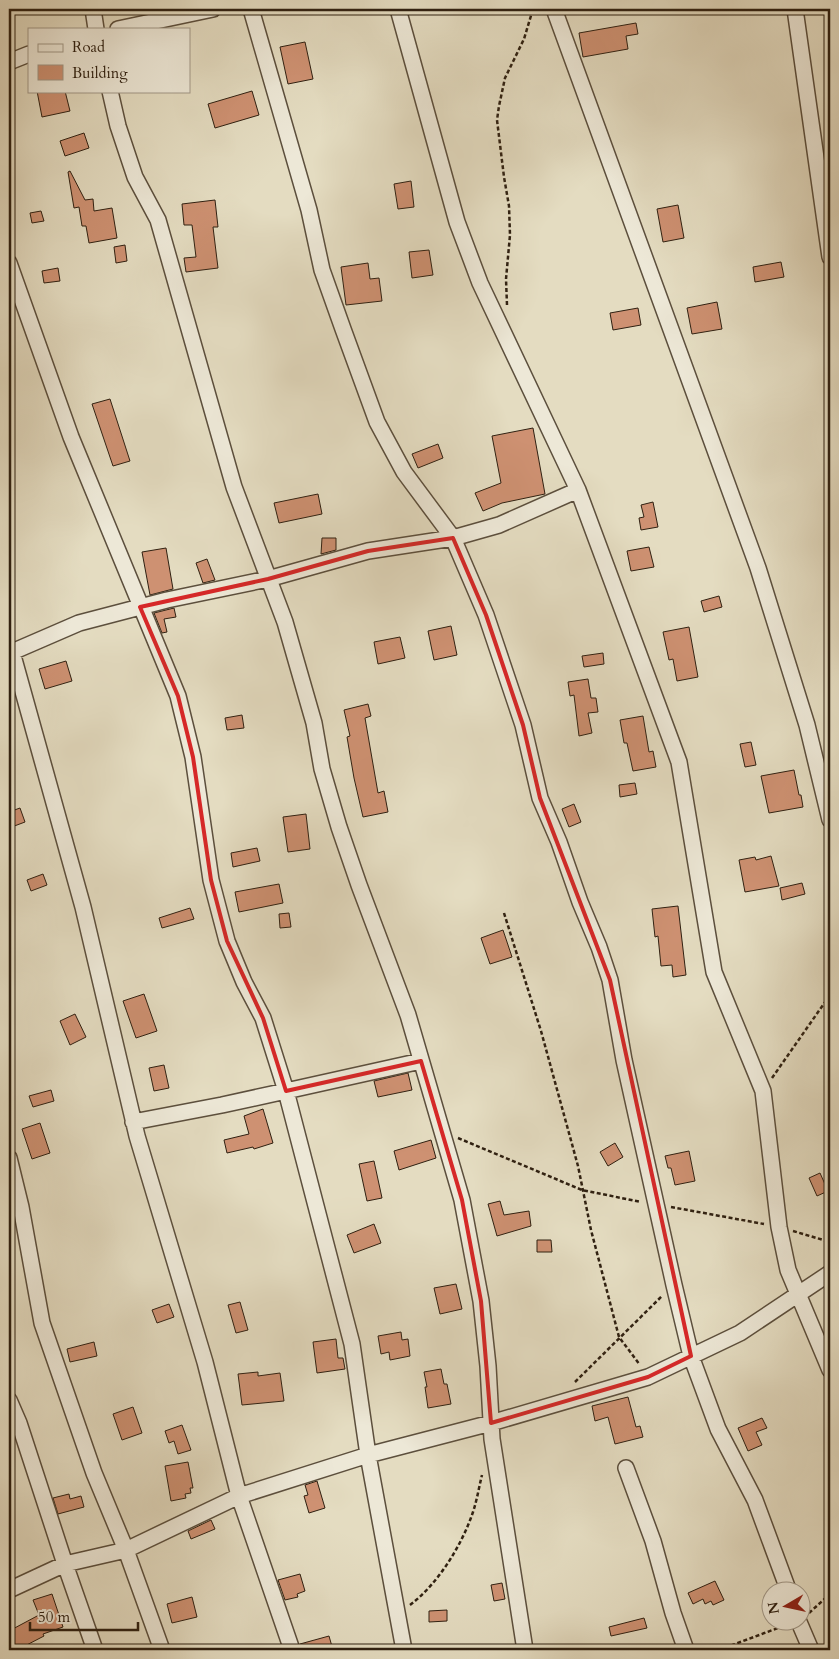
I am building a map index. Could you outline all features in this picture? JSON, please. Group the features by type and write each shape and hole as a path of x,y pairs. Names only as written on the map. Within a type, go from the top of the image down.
{"street":[{"path":"93,9 96,28"},
{"path":"123,28 213,9"},
{"path":"251,9 309,210 322,270 377,422 404,472 453,538 486,615 523,725 540,798 599,947 607,972 624,1060 691,1356 718,1429 756,1500 785,1582"},
{"path":"398,9 457,222 480,283 578,490 679,762 714,972 763,1091 779,1227 788,1270 830,1370"},
{"path":"554,9 758,568 807,725 830,820"},
{"path":"795,9 830,257"},
{"path":"9,62 28,54"},
{"path":"110,92 118,126 135,177 158,220 234,487 285,622 314,723 322,769 339,827 408,1015 462,1200 481,1300 488,1366 492,1439 525,1650"},
{"path":"9,263 71,437 178,696 193,757 211,880 227,941 244,982 263,1018 286,1092 352,1344 368,1455 404,1650"},
{"path":"292,1650 240,1496 205,1362 133,1122 83,907 10,653 79,623 140,607 268,579 368,551 453,538 499,525 578,490"},
{"path":"133,1122 286,1092 421,1061"},
{"path":"9,1158 21,1207 42,1323 94,1473 126,1550 162,1650"},
{"path":"9,1590 65,1564 126,1550 240,1496 368,1455 490,1423 648,1377 740,1333 830,1273"},
{"path":"9,1400 20,1422 65,1564 95,1650"},
{"path":"626,1468 652,1541 672,1612 686,1650"},
{"path":"804,1632 811,1650"}],"path":[{"path":"507,311 506,279 510,235 509,206 497,120 505,78 524,40 533,9"},
{"path":"504,913 541,1031 578,1166 582,1190 619,1337 648,1377"},
{"path":"763,1091 830,995"},
{"path":"442,1131 582,1190 779,1227 830,1242"},
{"path":"573,1385 619,1337 674,1285"},
{"path":"398,1620 402,1611 415,1602 433,1583 454,1554 472,1514 484,1466"},
{"path":"812,1609 830,1594"},
{"path":"719,1650 767,1632"}],"highlighted area":[{"path":"453,538 486,615 523,725 540,798 610,980 691,1356 648,1377 491,1423 481,1301 462,1200 421,1061 286,1091 263,1018 227,941 211,880 193,757 178,696 140,607 268,579 368,551"}],"building":[{"path":"636,23 638,34 626,36 628,49 583,57 579,33"},
{"path":"305,42 313,79 288,84 280,47"},
{"path":"252,91 259,115 215,128 208,104"},
{"path":"37,92 65,92 70,111 42,117"},
{"path":"84,133 89,148 65,156 60,141"},
{"path":"70,171 85,200 93,199 94,211 112,208 117,238 89,243 86,226 82,226 79,207 74,208 68,172"},
{"path":"411,181 414,207 398,209 394,184"},
{"path":"215,200 218,227 213,227 218,268 186,272 184,258 196,257 192,225 184,225 182,204"},
{"path":"678,205 684,238 663,242 657,209"},
{"path":"41,211 44,221 32,223 30,213"},
{"path":"125,245 127,261 116,263 114,247"},
{"path":"429,250 433,275 412,278 409,252"},
{"path":"781,262 784,277 755,282 753,267"},
{"path":"368,263 370,279 379,278 382,301 346,305 341,267"},
{"path":"58,268 60,281 44,283 42,271"},
{"path":"717,302 722,329 692,334 687,308"},
{"path":"638,308 641,325 613,330 610,313"},
{"path":"110,399 130,461 113,466 92,404"},
{"path":"533,428 545,494 502,503 483,511 475,493 501,483 492,436"},
{"path":"438,444 443,458 418,468 412,454"},
{"path":"318,494 322,514 279,523 274,503"},
{"path":"653,502 658,527 641,530 639,518 644,517 641,505"},
{"path":"322,538 336,538 336,550 321,554"},
{"path":"649,547 654,567 631,571 627,551"},
{"path":"166,548 173,589 150,595 142,552"},
{"path":"207,559 215,580 203,583 196,563"},
{"path":"719,596 722,607 704,612 701,601"},
{"path":"174,608 176,617 164,619 167,632 162,633 154,613"},
{"path":"451,626 457,655 434,660 428,631"},
{"path":"689,627 698,677 677,681 673,659 669,660 663,632"},
{"path":"400,637 405,658 378,664 374,642"},
{"path":"603,653 604,664 584,667 582,656"},
{"path":"66,661 72,681 45,689 39,669"},
{"path":"588,679 591,698 596,698 598,712 588,713 592,733 579,736 574,695 570,696 568,682"},
{"path":"368,704 371,716 365,718 378,793 384,791 388,812 363,817 354,778 347,737 350,736 344,710"},
{"path":"242,715 244,728 227,730 225,718"},
{"path":"643,716 649,752 653,751 656,767 633,771 627,743 624,743 620,720"},
{"path":"751,742 756,765 745,767 740,744"},
{"path":"794,770 803,807 769,813 761,776"},
{"path":"635,783 637,794 620,797 619,785"},
{"path":"574,804 581,822 569,827 562,809"},
{"path":"20,808 25,822 9,828 9,812"},
{"path":"306,814 310,849 288,852 283,817"},
{"path":"257,848 260,861 233,867 231,853"},
{"path":"771,856 779,886 745,892 739,860 755,857 756,860"},
{"path":"43,874 47,885 31,891 27,880"},
{"path":"802,883 805,894 782,900 780,888"},
{"path":"279,884 283,903 239,912 235,892"},
{"path":"678,906 686,975 673,977 672,965 661,966 658,936 655,937 652,909"},
{"path":"190,908 194,919 162,928 159,918"},
{"path":"289,913 291,927 280,928 279,914"},
{"path":"503,930 512,957 490,964 481,938"},
{"path":"144,994 157,1031 136,1038 123,1001"},
{"path":"75,1014 86,1037 70,1045 60,1021"},
{"path":"164,1065 169,1088 154,1091 149,1068"},
{"path":"408,1073 412,1090 378,1097 374,1081"},
{"path":"51,1090 54,1101 33,1107 29,1096"},
{"path":"263,1109 273,1143 254,1149 253,1147 227,1153 224,1140 249,1134 244,1116"},
{"path":"40,1123 50,1153 32,1159 22,1129"},
{"path":"431,1140 436,1158 399,1170 394,1151"},
{"path":"615,1143 623,1157 608,1166 600,1152"},
{"path":"689,1151 695,1181 675,1185 671,1168 668,1168 665,1156"},
{"path":"374,1161 382,1198 367,1201 359,1164"},
{"path":"820,1173 828,1191 817,1196 809,1178"},
{"path":"500,1201 504,1215 529,1211 531,1226 497,1236 488,1204"},
{"path":"374,1224 381,1243 354,1253 347,1235"},
{"path":"537,1240 551,1240 552,1252 537,1252"},
{"path":"456,1284 462,1309 440,1314 434,1288"},
{"path":"240,1302 248,1330 236,1333 228,1305"},
{"path":"169,1304 174,1317 157,1323 152,1310"},
{"path":"401,1332 402,1340 408,1339 410,1356 390,1360 389,1352 381,1354 378,1336"},
{"path":"336,1339 338,1358 343,1358 345,1369 317,1373 313,1342"},
{"path":"94,1342 97,1356 70,1362 67,1349"},
{"path":"441,1369 444,1384 447,1384 451,1404 428,1408 424,1372"},
{"path":"258,1372 258,1376 280,1373 284,1401 242,1405 238,1374"},
{"path":"628,1397 636,1427 640,1426 643,1437 615,1444 608,1417 595,1421 592,1406"},
{"path":"133,1407 142,1433 122,1440 113,1414"},
{"path":"762,1418 767,1428 756,1432 762,1445 748,1451 738,1428"},
{"path":"182,1425 191,1450 178,1454 174,1441 169,1443 165,1431"},
{"path":"188,1462 193,1488 190,1488 191,1493 185,1494 186,1498 171,1501 165,1466"},
{"path":"317,1481 325,1508 309,1513 304,1496 308,1495 305,1485"},
{"path":"69,1494 70,1499 81,1496 84,1507 58,1514 53,1498"},
{"path":"211,1520 215,1529 191,1539 188,1531"},
{"path":"300,1574 305,1591 297,1594 298,1597 285,1600 278,1580"},
{"path":"715,1581 724,1600 713,1605 711,1601 705,1604 703,1599 693,1604 688,1593"},
{"path":"502,1583 505,1599 494,1601 491,1585"},
{"path":"52,1594 63,1627 43,1634 44,1636 17,1650 9,1650 9,1631 39,1615 33,1600"},
{"path":"192,1597 197,1617 172,1623 167,1604"},
{"path":"447,1610 447,1621 429,1622 429,1611"},
{"path":"644,1618 647,1628 611,1636 609,1627"},
{"path":"329,1636 333,1650 301,1650 300,1644"}]}
